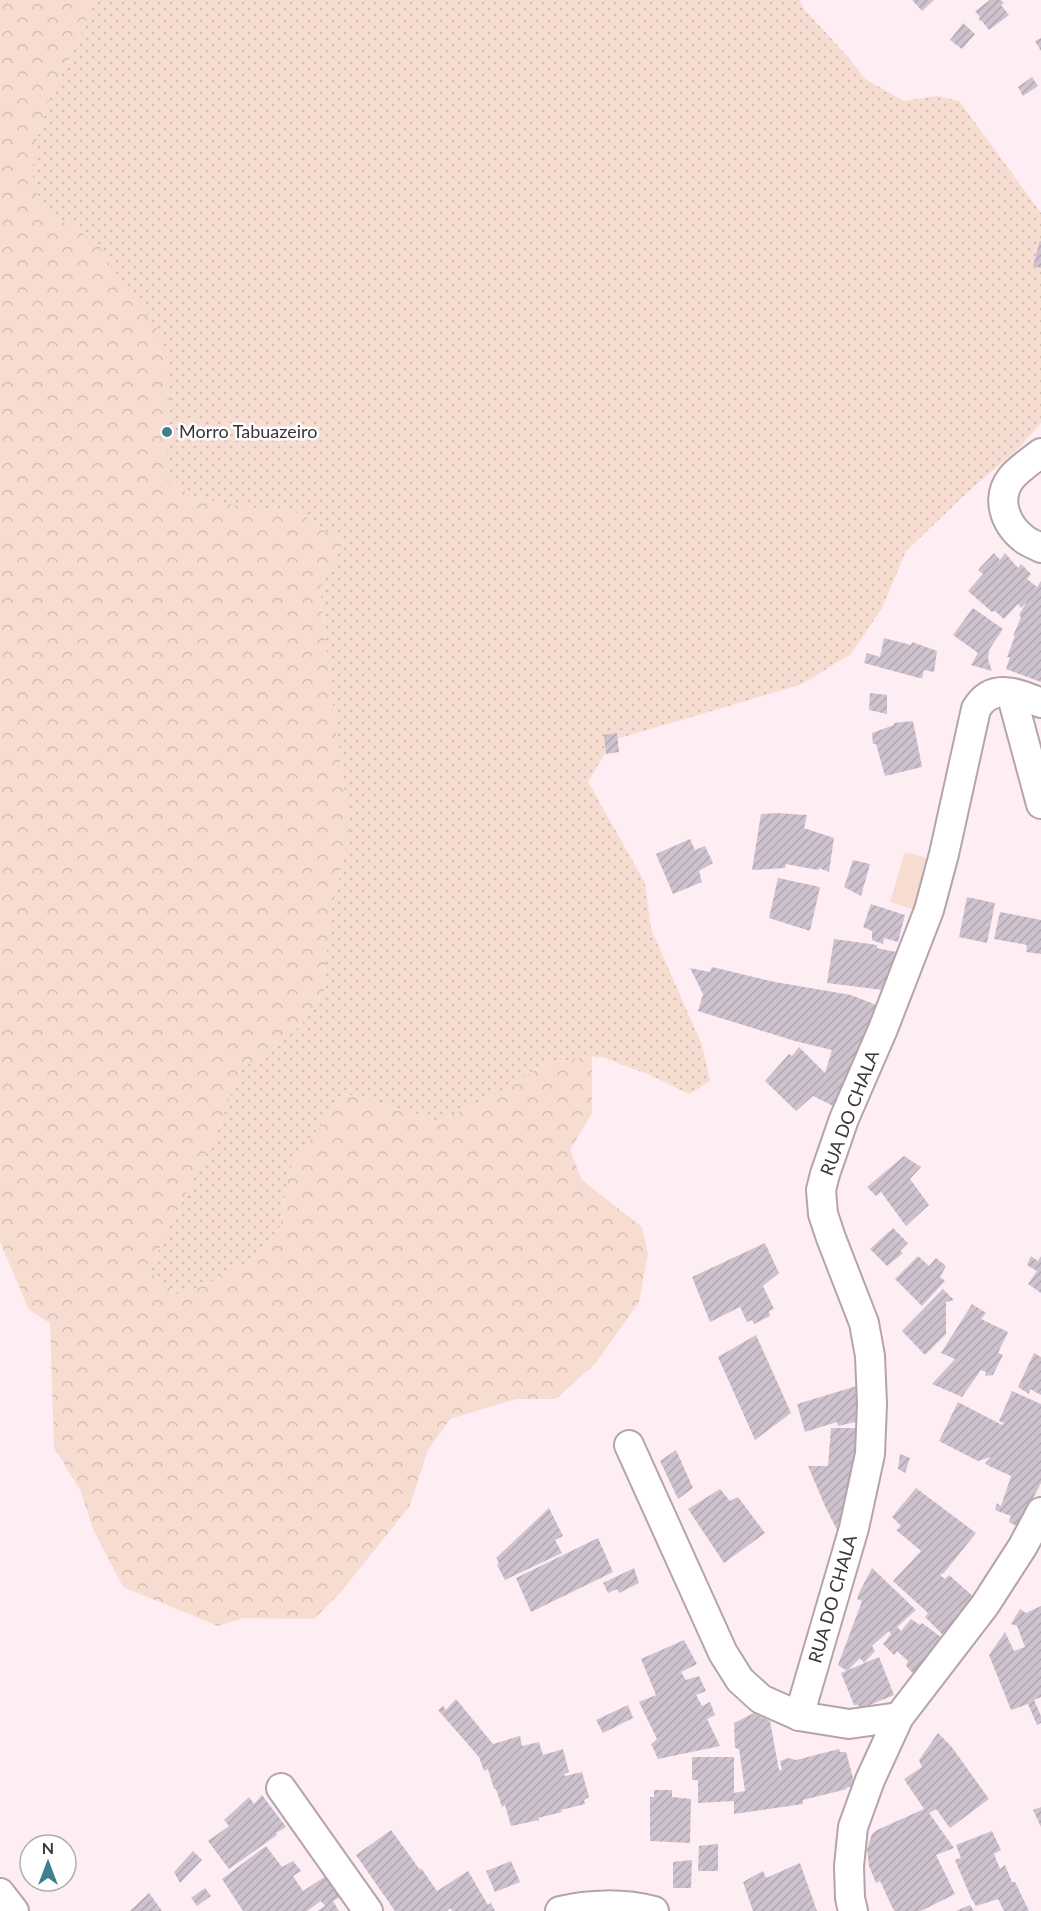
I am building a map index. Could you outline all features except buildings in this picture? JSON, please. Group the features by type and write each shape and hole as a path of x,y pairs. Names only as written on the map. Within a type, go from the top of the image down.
{"street":[{"path":"1033,544 1011,526 1004,511 1003,494 1012,477 1041,453"},
{"path":"1041,704 1021,695 1001,694 1041,804"},
{"name":"RUA DO CHALA","path":"799,1716 854,1528 870,1454 872,1404 870,1356 864,1323 831,1238 824,1214 821,1190 844,1119 884,1029 929,910 944,854 976,709 981,699 1001,694"},
{"path":"629,1445 718,1642 740,1680 761,1699 799,1716 849,1724 899,1717"},
{"path":"853,1911 850,1898 849,1866 853,1827 870,1780 899,1717 986,1605 1023,1546 1041,1512"},
{"path":"281,1788 368,1911"},
{"path":"0,1893 14,1911"},
{"path":"560,1911 595,1905 644,1908 654,1911"}],"green space":[{"path":"0,0 93,0 77,43 50,97 40,127 33,157 33,187 49,214 76,228 100,248 116,275 156,326 166,356 169,386 168,480 195,498 252,508 300,513 343,543 320,588 333,709 350,830 329,921 324,991 303,1023 275,1048 241,1069 217,1132 167,1230 150,1272 180,1296 256,1257 280,1227 290,1169 343,1093 439,1121 507,1089 544,1064 592,1056 592,1113 570,1150 582,1180 642,1227 648,1254 639,1302 596,1363 556,1399 516,1399 450,1419 428,1450 409,1507 341,1592 314,1619 244,1618 218,1626 123,1587 93,1529 81,1492 54,1447 50,1323 29,1310 0,1242"},
{"path":"93,0 800,0 804,9 865,79 904,101 937,96 959,101 1041,213 1041,423 1019,448 970,490 906,551 882,608 851,654 802,684 613,740 588,782 645,883 651,929 702,1045 710,1081 689,1094 650,1075 599,1056 599,1058 592,1056 544,1064 507,1089 439,1121 343,1093 290,1169 280,1227 256,1257 180,1296 150,1272 167,1230 217,1132 241,1069 275,1048 303,1023 324,991 329,921 350,830 333,709 320,588 343,543 300,513 252,508 195,498 168,480 169,386 116,275 99,248 76,228 49,214 33,187 33,157 40,127 50,97 77,43"},
{"path":"905,852 935,860 923,913 890,902"}],"place":[{"name":"Morro Tabuazeiro","path":"167,432"}]}
